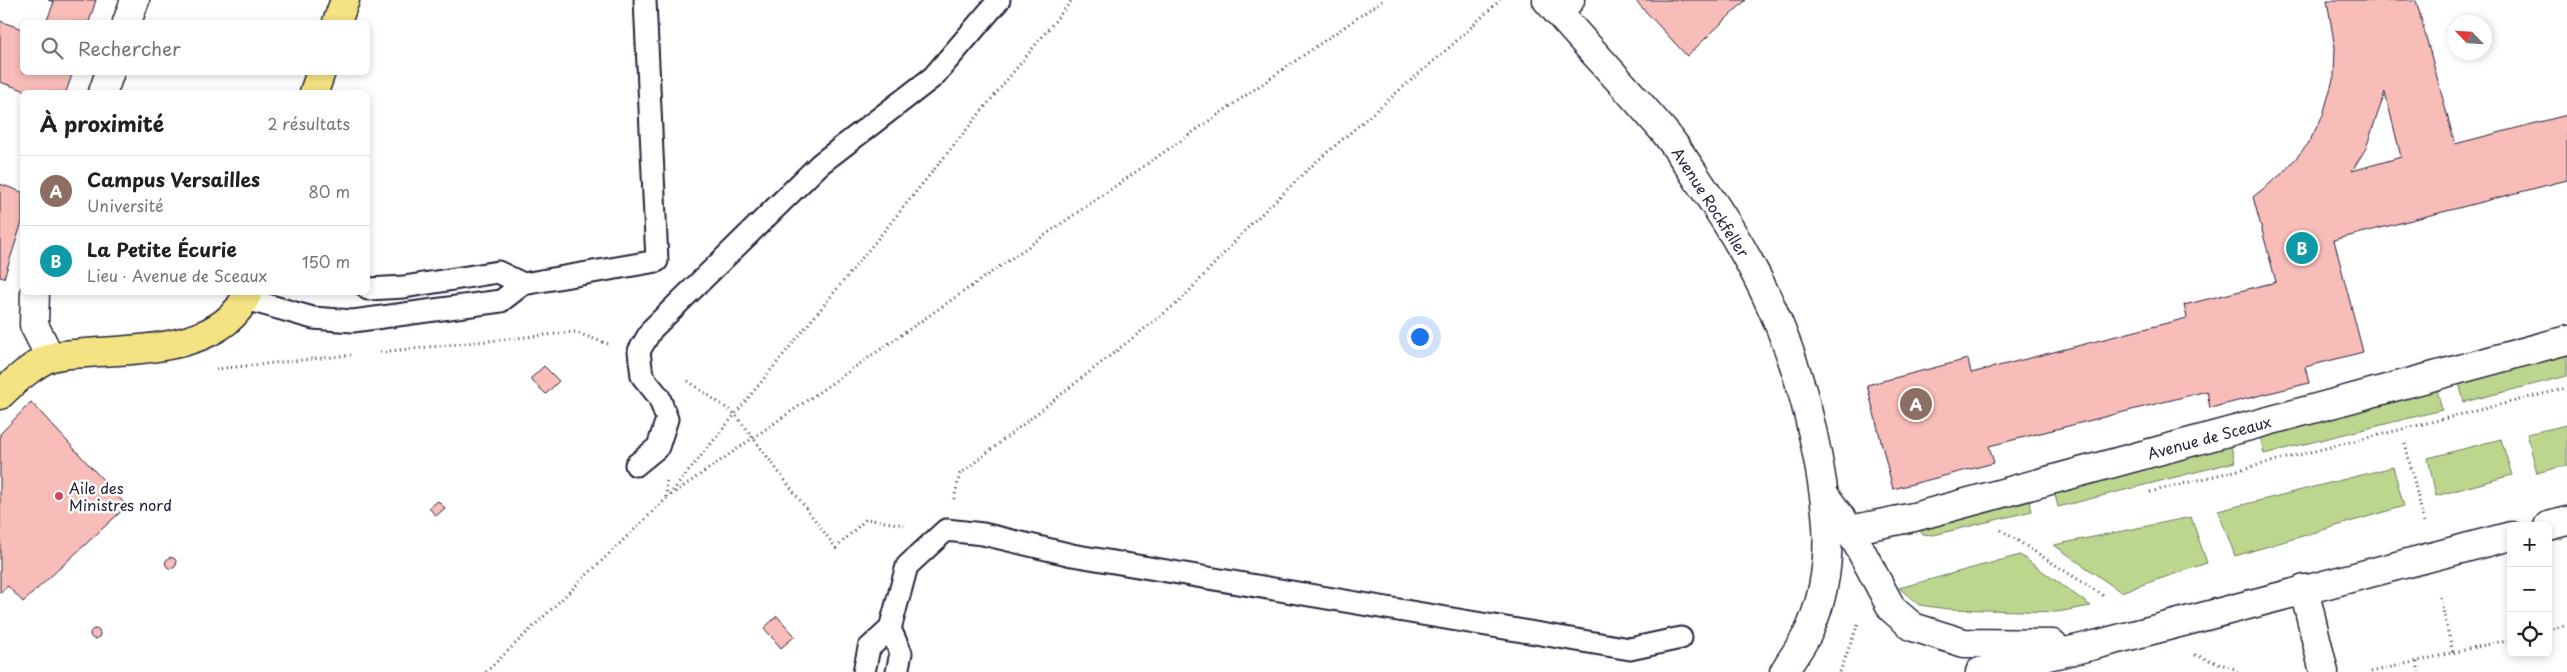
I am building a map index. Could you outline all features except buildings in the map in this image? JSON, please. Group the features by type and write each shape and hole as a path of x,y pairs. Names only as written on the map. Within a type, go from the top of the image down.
{"main road":[{"path":"339,20 345,0"},
{"path":"315,90 319,75"},
{"path":"0,395 13,382 50,357 176,344 205,334 227,322 247,296"}],"street":[{"path":"128,20 135,0"},
{"name":"Avenue Rockfeller","path":"1558,4 1668,136 1735,234 1762,284 1794,363 1809,412 1826,497 1829,545 1824,578 1810,629 1784,672"},
{"path":"104,90 109,75"},
{"path":"35,295 34,325 50,357"},
{"name":"Avenue de Sceaux","path":"1850,530 1924,514 2567,340"},
{"path":"1826,497 1850,530 1885,599 1892,609 1913,627 1964,643 2095,645"},
{"path":"2552,525 2567,521"},
{"path":"1980,672 2095,645 2507,537"},
{"path":"2304,589 2324,672"}],"lane":[{"path":"247,296 313,318 353,321 501,301 522,284 657,261 645,0"},
{"path":"636,465 658,448 667,419 660,397 642,376 639,351 652,329 820,164 933,77 999,0"},
{"path":"370,289 404,287 498,272 522,284"},
{"path":"864,672 869,648 890,629 907,566 946,530 982,534 1081,557 1630,649 1681,638"},
{"path":"890,629 901,653 897,672"}],"path":[{"path":"486,672 666,498 1072,0"},
{"path":"666,498 1383,0"},
{"path":"376,353 575,332 669,367 735,414 836,548 866,519 946,530 960,474 1181,300 1251,224 1316,162 1451,46 1500,0"},
{"path":"207,370 356,355"},
{"path":"2144,494 2567,388"},
{"path":"2405,442 2424,522"},
{"path":"2010,527 2000,529 2104,596"},
{"path":"2440,596 2453,653"},
{"path":"1840,672 1862,614"},
{"path":"2552,629 2567,625"},
{"path":"2372,672 2507,640"},
{"path":"2192,654 2235,668 2237,672"},
{"path":"2417,662 2419,672"}],"green space":[{"path":"2567,352 2567,376 2464,402 2458,379"},
{"path":"2436,385 2442,410 2264,454 2259,432"},
{"path":"2567,425 2567,465 2537,473 2527,434"},
{"path":"2229,438 2235,462 2058,507 2053,487"},
{"path":"2501,439 2512,475 2436,496 2428,458"},
{"path":"2393,467 2404,506 2235,556 2218,511"},
{"path":"2028,494 2032,511 1934,535 1922,534 1918,522"},
{"path":"2191,517 2207,563 2121,592 2054,545"},
{"path":"2020,555 2091,606 2057,612 1948,609 1919,605 1899,588"}],"place":[{"name":"La Petite Écurie","path":"2302,248"},
{"name":"Campus Versailles","path":"1916,404"},
{"name":"Aile des Ministres nord","path":"59,496"}]}
